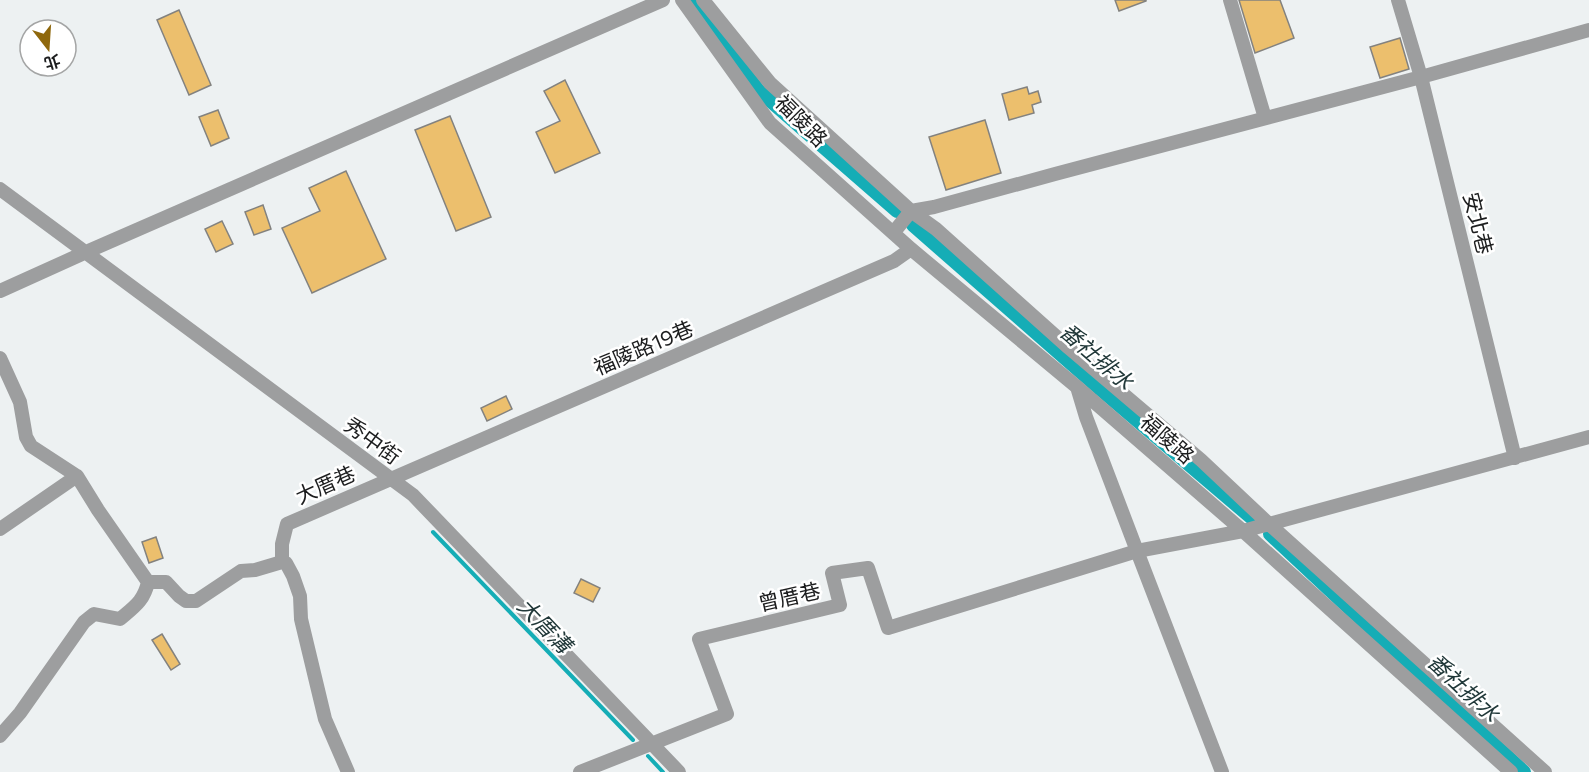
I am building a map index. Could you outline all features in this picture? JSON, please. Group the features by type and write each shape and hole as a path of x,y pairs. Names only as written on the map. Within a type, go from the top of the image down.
{"street":[{"path":"0,291 663,0"},
{"name":"福陵路","path":"682,0 770,123 911,249 1077,387 1244,531 1511,772"},
{"path":"703,0 770,83 911,211 936,229 1069,348 1201,460 1545,772"},
{"path":"1230,0 1265,118"},
{"name":"安北巷","path":"1398,0 1421,77 1515,458"},
{"path":"894,232 911,211 934,207 1421,77 1589,30"},
{"name":"秀中街","path":"0,189 412,495 679,772"},
{"name":"福陵路19巷","path":"389,479 894,261 911,249"},
{"path":"0,358 20,402 26,437 31,446 76,476 148,582 145,595 120,619 94,614 84,622 20,713 0,736"},
{"path":"1077,387 1086,417 1222,772"},
{"path":"1244,531 1589,437"},
{"path":"0,530 76,476"},
{"name":"大厝巷","path":"282,562 282,544 287,524 389,479"},
{"name":"曾厝巷","path":"651,744 727,714 699,639 840,605 832,573 868,568 888,628 1137,551 1244,531"},
{"path":"148,582 166,582 178,596 186,601 196,601 241,571 286,563 300,597 301,619 325,719 348,772"},
{"path":"580,772 651,744"}],"building":[{"path":"1115,0 1146,0 1146,1 1119,11"},
{"path":"1239,0 1280,0 1294,38 1255,53"},
{"path":"179,10 211,85 189,95 157,20"},
{"path":"1400,38 1409,69 1380,78 1370,47"},
{"path":"565,80 600,153 555,173 536,132 560,121 544,91"},
{"path":"1027,87 1029,94 1038,91 1041,102 1032,105 1034,113 1009,120 1002,94"},
{"path":"218,110 229,138 211,146 199,117"},
{"path":"450,116 491,217 456,231 415,130"},
{"path":"985,120 1001,173 946,190 929,137"},
{"path":"346,171 386,259 312,293 282,228 320,211 309,188"},
{"path":"263,205 271,229 254,235 245,212"},
{"path":"222,221 233,244 216,252 205,229"},
{"path":"506,396 512,409 487,421 481,408"},
{"path":"156,537 163,558 149,563 142,542"},
{"path":"581,579 600,588 593,602 574,593"},
{"path":"162,634 180,664 171,670 152,640"}],"waterway":[{"name":"番社排水","path":"690,0 758,90 897,211"},
{"name":"番社排水","path":"913,225 1253,519"},
{"name":"大厝溝","path":"433,532 633,740"},
{"name":"番社排水","path":"1270,534 1524,772"},
{"name":"大厝溝","path":"648,756 663,772"}]}
